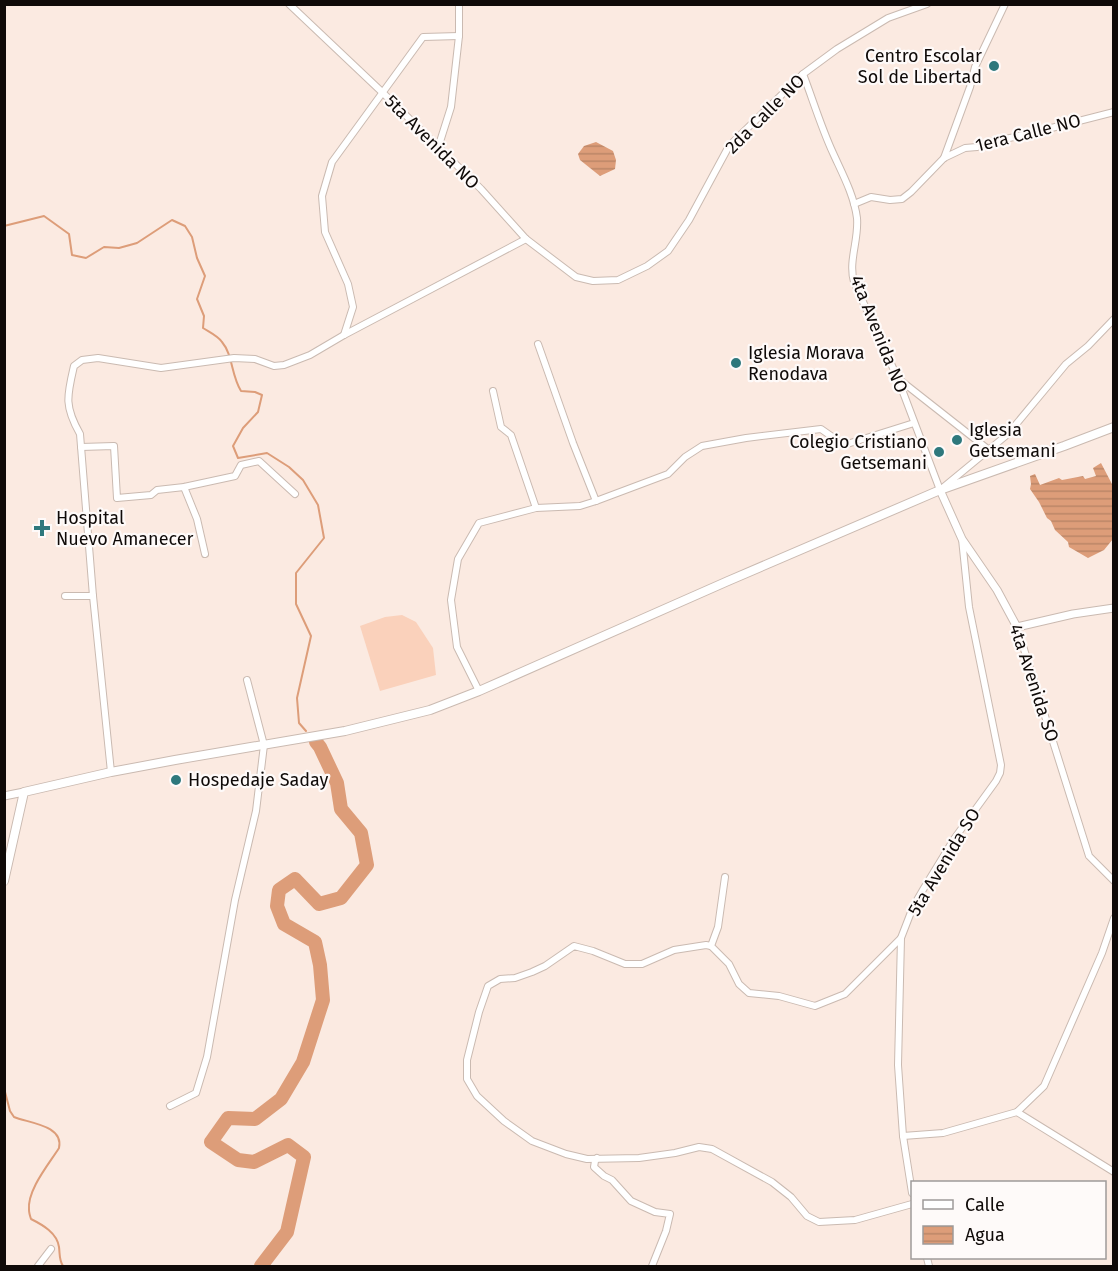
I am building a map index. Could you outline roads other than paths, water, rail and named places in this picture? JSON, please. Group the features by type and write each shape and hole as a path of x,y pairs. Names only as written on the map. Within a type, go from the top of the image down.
{"main road":[{"path":"4,881 24,792 111,772 345,731 430,710 479,691 940,490 1113,427"}],"street":[{"name":"5ta Avenida NO","path":"289,4 481,189 526,239 576,277"},
{"path":"438,147 451,107 459,36 459,4"},
{"name":"2da Calle NO","path":"576,277 593,281 618,280 647,266 668,251 689,220 729,146 803,74 837,49 888,18 927,4"},
{"path":"854,204 870,197 902,199 944,158 975,67 1005,4"},
{"path":"345,335 353,307 348,284 325,232 322,196 332,162 423,37 459,36"},
{"name":"4ta Avenida NO","path":"803,74 854,204 857,220 851,273 898,379 940,490"},
{"name":"1era Calle NO","path":"944,158 964,148 977,147 1113,112"},
{"path":"111,772 93,596 80,434 71,419 68,404 74,366 82,360 98,358 161,368 234,358 255,359 274,366 284,366 309,355 526,239"},
{"path":"940,490 1016,425 1066,364 1088,346 1113,318"},
{"path":"538,344 596,501"},
{"path":"898,379 989,450"},
{"path":"492,390 501,427 511,435 536,508"},
{"path":"479,691 457,647 451,600 458,559 479,523 536,508 580,506 596,501 668,474 685,457 702,446 821,429 844,445 914,423"},
{"path":"81,447 114,446 117,498 151,495 157,490 184,487 235,476 241,465 258,461 295,494"},
{"path":"184,487 197,519 205,554"},
{"name":"4ta Avenida SO","path":"940,490 962,539 997,590 1017,627 1089,856 1113,880"},
{"name":"5ta Avenida SO","path":"911,1187 903,1136 898,1065 901,938 924,888 954,839 1000,773 1001,765 969,607 962,539"},
{"path":"65,596 93,596"},
{"path":"1017,627 1073,614 1113,608"},
{"path":"170,1106 196,1093 207,1057 235,900 256,811 264,745 247,680"},
{"path":"4,796 24,792"},
{"path":"711,946 718,927 725,877"},
{"path":"903,1136 943,1133 1017,1112 1044,1086 1102,953 1113,918"},
{"path":"901,938 845,994 815,1006 779,996 749,993 740,984 729,964 711,946 674,950 642,964 625,964 574,946 545,966 516,978 501,979 488,986 466,1060 467,1079 477,1096 504,1121 532,1141 566,1154 587,1159 639,1158 675,1154 699,1147 712,1149 772,1182 807,1216 819,1222 855,1220 911,1204"},
{"path":"1017,1112 1113,1172"},
{"path":"597,1158 594,1167 612,1180 631,1201 655,1212 670,1214 652,1266"},
{"path":"38,1266 51,1249"}],"water":[{"path":"596,142 613,151 616,160 615,169 600,176 580,160 578,154 584,146"},
{"path":"1101,463 1113,486 1113,539 1104,550 1088,558 1069,547 1068,542 1055,530 1030,489 1030,476 1035,474 1040,485 1059,478 1062,480 1083,476 1085,479 1096,476 1093,468"}],"waterway":[{"path":"4,226 44,216 69,234 72,255 86,258 104,247 119,248 137,243 172,220 185,226 192,237 197,258 205,276 197,299 204,316 203,328 218,338 226,347 241,391 262,395 258,412 243,428 233,446 238,458 267,453 289,467 303,480 318,505 324,538 296,573 296,604 311,636 297,698 299,723 306,731"},
{"path":"261,1266 287,1232 304,1157 288,1145 254,1162 238,1160 211,1142 228,1118 255,1119 281,1099 303,1062 323,1000 320,965 315,942 284,924 277,906 279,890 295,879 319,904 341,898 367,865 361,833 341,809 337,783 316,742"},
{"path":"4,1088 10,1111 14,1117 44,1126 56,1134 59,1140 59,1148 31,1194 29,1210 31,1219 45,1227 58,1242 63,1266"}],"place":[{"name":"Centro Escolar Sol de Libertad","path":"994,66"},
{"name":"Iglesia Morava Renodava","path":"736,363"},
{"name":"Iglesia Getsemani","path":"957,440"},
{"name":"Colegio Cristiano Getsemani","path":"939,452"},
{"name":"Hospital Nuevo Amanecer","path":"42,528"},
{"name":"Hospedaje Saday","path":"176,780"}]}
